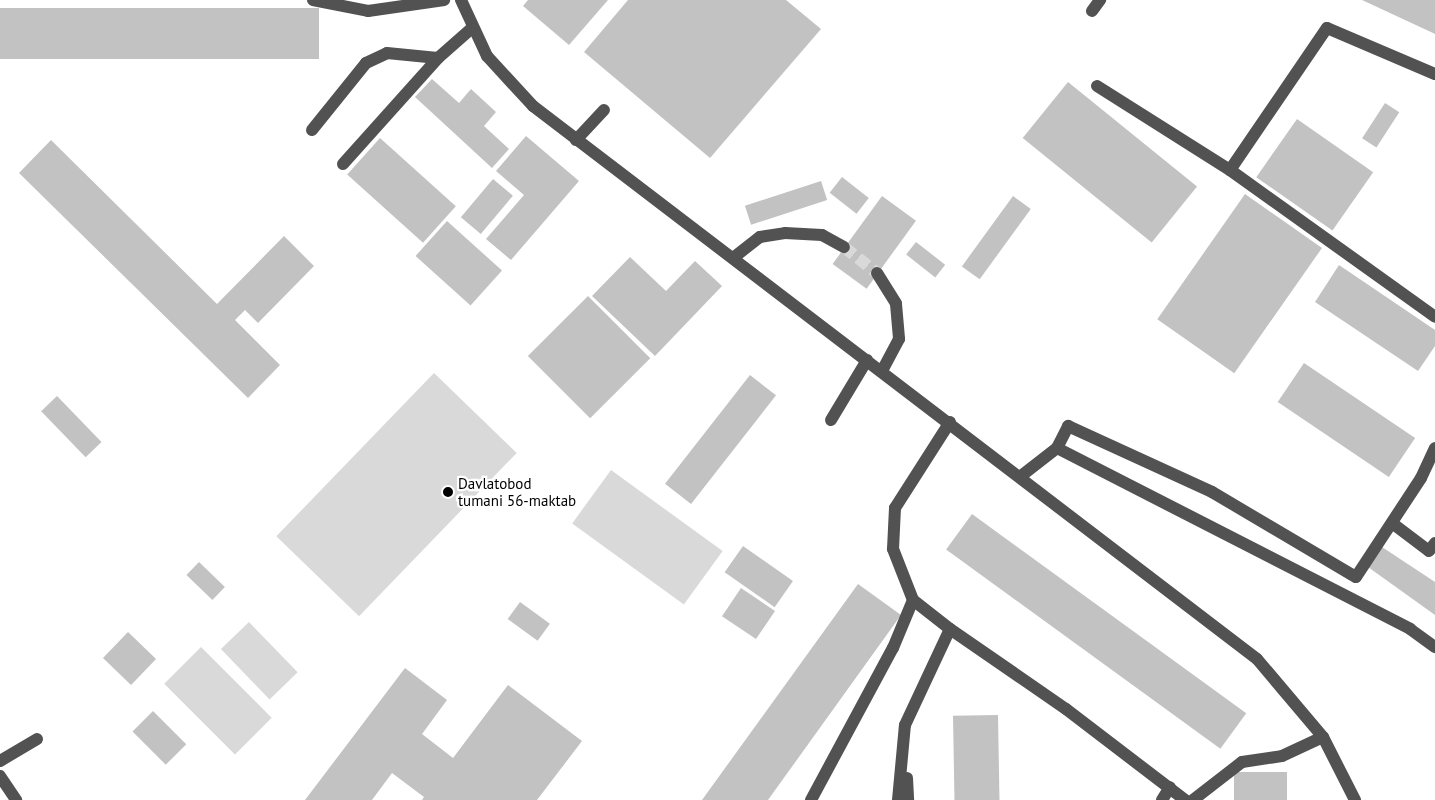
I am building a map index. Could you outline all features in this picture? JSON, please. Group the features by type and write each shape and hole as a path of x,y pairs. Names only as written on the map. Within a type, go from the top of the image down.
{"street":[{"path":"313,0 368,11 444,0"},
{"path":"462,0 472,28 506,80 576,140 1021,476 1257,659 1323,737 1355,800"},
{"path":"1092,11 1100,0"},
{"path":"343,164 438,58 472,28"},
{"path":"1230,170 1327,28 1435,74"},
{"path":"312,130 366,63 387,53 438,58"},
{"path":"1096,86 1230,170 1435,316"},
{"path":"576,140 604,110"},
{"path":"733,258 760,237 786,232 822,235 844,247"},
{"path":"877,273 896,304 899,339 882,371"},
{"path":"831,420 867,360"},
{"path":"950,422 895,508 893,549 913,600 950,629 1066,709 1185,800"},
{"path":"1021,476 1057,448 1068,426 1212,492 1356,577 1421,478 1435,448"},
{"path":"1057,448 1410,628 1435,647"},
{"path":"1392,523 1429,551 1435,543"},
{"path":"811,800 893,648 913,600"},
{"path":"898,800 905,725 950,629"},
{"path":"905,725 908,800"},
{"path":"1193,800 1242,762 1282,756 1323,737"},
{"path":"0,761 37,738"},
{"path":"0,776 16,800"},
{"path":"1162,800 1170,787"}],"shaded area":[{"path":"434,373 517,453 359,616 276,536"},
{"path":"611,470 723,551 684,605 572,523"},
{"path":"249,622 298,672 270,699 221,649"},
{"path":"201,647 272,718 235,754 164,684"}],"building":[{"path":"528,0 608,0 569,45 523,6"},
{"path":"628,0 786,0 821,29 710,158 584,52"},
{"path":"1362,0 1435,0 1435,34 1433,33"},
{"path":"0,8 319,8 319,59 0,59"},
{"path":"432,79 459,103 471,89 496,112 484,126 509,149 492,168 415,97"},
{"path":"1068,82 1197,186 1152,242 1023,138"},
{"path":"1385,103 1399,112 1376,147 1362,138"},
{"path":"1297,119 1373,172 1332,231 1256,177"},
{"path":"526,136 579,181 511,260 486,239 524,195 496,171"},
{"path":"380,138 456,206 423,243 347,174"},
{"path":"51,140 217,304 284,236 314,266 258,323 245,310 235,320 280,365 248,398 19,173"},
{"path":"842,177 869,198 856,214 830,193"},
{"path":"493,179 513,196 481,234 461,217"},
{"path":"821,181 827,200 751,225 745,206"},
{"path":"1245,194 1322,248 1234,373 1157,319"},
{"path":"882,196 916,221 867,289 833,264"},
{"path":"1013,196 1031,209 980,279 962,266"},
{"path":"447,221 502,271 471,305 416,256"},
{"path":"916,242 945,265 935,277 906,255"},
{"path":"630,257 666,291 695,261 722,286 655,356 592,296"},
{"path":"1339,265 1435,330 1435,346 1418,371 1315,302"},
{"path":"588,296 650,358 590,418 528,356"},
{"path":"1304,363 1415,438 1389,477 1278,402"},
{"path":"750,375 776,395 691,504 665,484"},
{"path":"57,396 101,442 86,457 41,411"},
{"path":"972,514 1246,713 1220,749 946,550"},
{"path":"743,546 793,581 775,607 725,572"},
{"path":"1382,547 1435,582 1435,615 1368,567"},
{"path":"199,562 225,587 212,600 186,575"},
{"path":"858,584 901,615 768,800 702,800"},
{"path":"741,588 775,611 756,639 722,616"},
{"path":"520,602 550,624 538,641 508,619"},
{"path":"128,632 156,659 131,685 103,658"},
{"path":"405,668 447,700 422,734 453,758 508,685 582,741 537,800 422,800 424,797 392,773 372,800 305,800"},
{"path":"153,711 186,744 166,765 132,732"},
{"path":"998,715 999,800 954,800 953,716"},
{"path":"1234,772 1287,772 1287,800 1234,800"}],"tunnel":[{"path":"844,247 877,273"}],"place":[{"name":"Davlatobod tumani 56-maktab","path":"448,492"}]}
